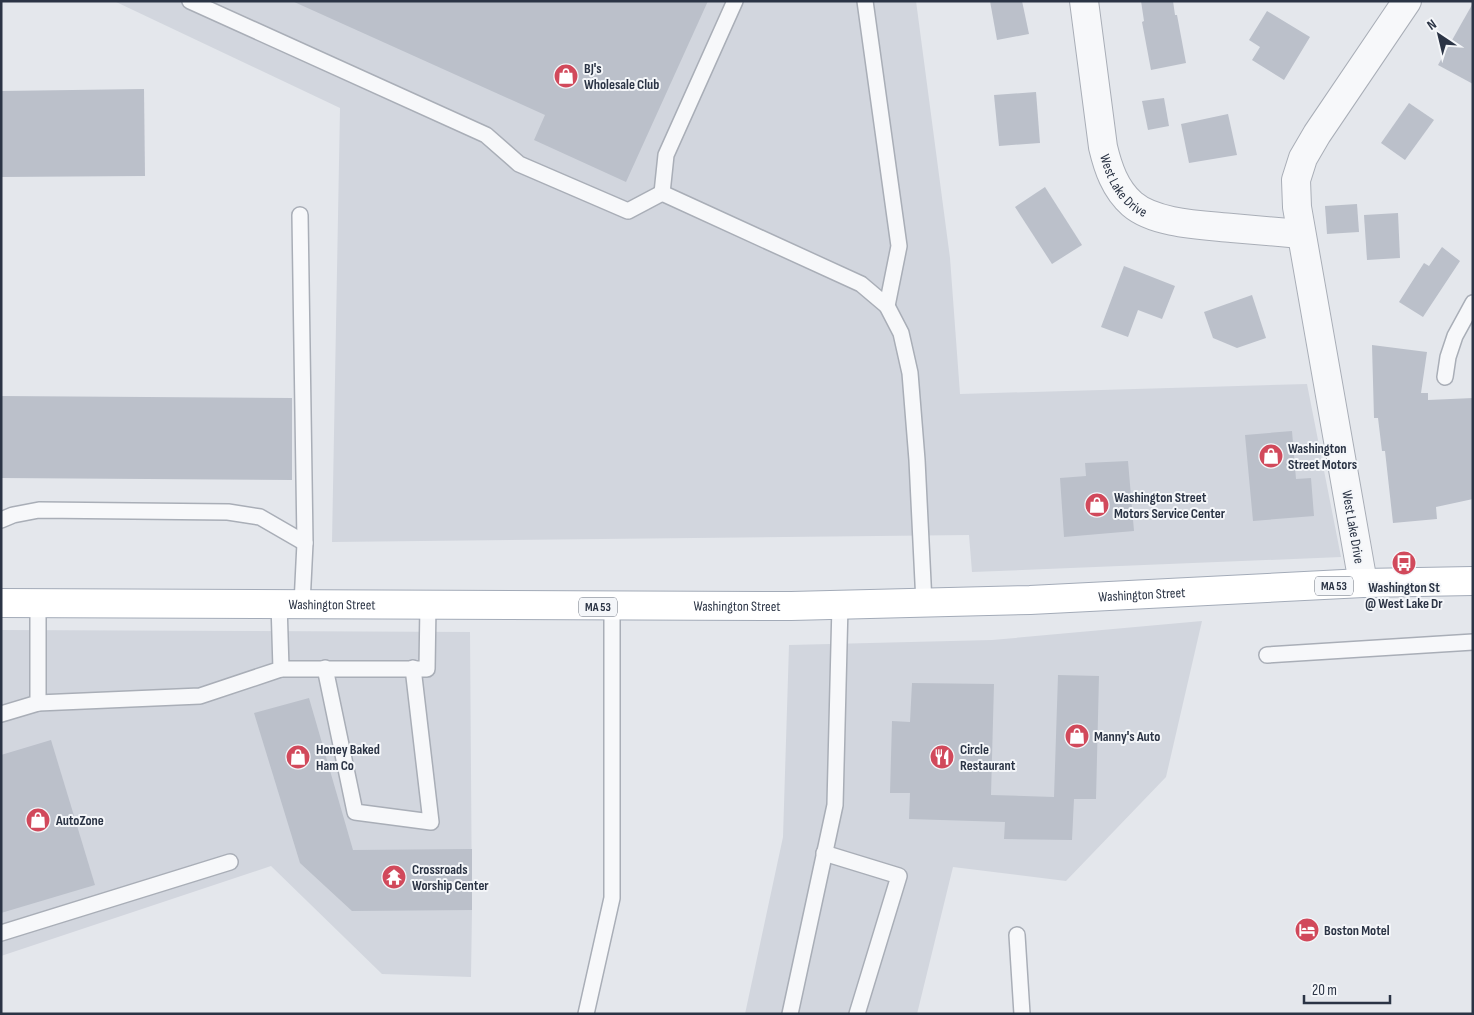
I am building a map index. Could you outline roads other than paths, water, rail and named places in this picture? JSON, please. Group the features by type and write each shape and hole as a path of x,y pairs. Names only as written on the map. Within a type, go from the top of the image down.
{"main road":[{"name":"Washington Street","path":"1,603 612,607 840,605 1473,580"}],"street":[{"name":"West Lake Drive","path":"1084,1 1103,147 1108,168 1118,186 1132,204 1144,212 1180,223 1301,234"},
{"name":"West Lake Drive","path":"1363,583 1296,207 1296,180 1303,158 1317,134 1406,1"}],"lane":[{"path":"190,1 486,135 519,164 628,211 662,193"},
{"path":"662,193 666,155 735,1"},
{"path":"865,1 899,246 887,306"},
{"path":"662,193 861,284 887,306 901,333 910,373 917,460 924,603"},
{"path":"281,668 291,604 305,543 300,214"},
{"path":"1445,377 1448,357 1455,336 1473,303"},
{"path":"1,520 13,514 39,510 228,512 260,517 305,543"},
{"path":"38,603 38,703"},
{"path":"1,714 38,703 200,696 281,668 427,668 428,605"},
{"path":"790,1014 835,805 840,605"},
{"path":"586,1014 612,898 612,607"},
{"path":"1267,655 1473,642"},
{"path":"325,668 355,812 431,822 413,668"},
{"path":"824,853 899,876 857,1014"},
{"path":"1,933 230,862"},
{"path":"1017,935 1022,1014"}],"place":[{"name":"BJ's Wholesale Club","path":"566,76"},
{"name":"Washington Street Motors","path":"1271,456"},
{"name":"Washington Street Motors Service Center","path":"1097,505"},
{"name":"Washington St @ West Lake Dr","path":"1404,563"},
{"name":"Manny's Auto","path":"1077,736"},
{"name":"Honey Baked Ham Co","path":"298,757"},
{"name":"Circle Restaurant","path":"942,757"},
{"name":"AutoZone","path":"38,820"},
{"name":"Crossroads Worship Center","path":"394,877"},
{"name":"Boston Motel","path":"1307,930"}]}
